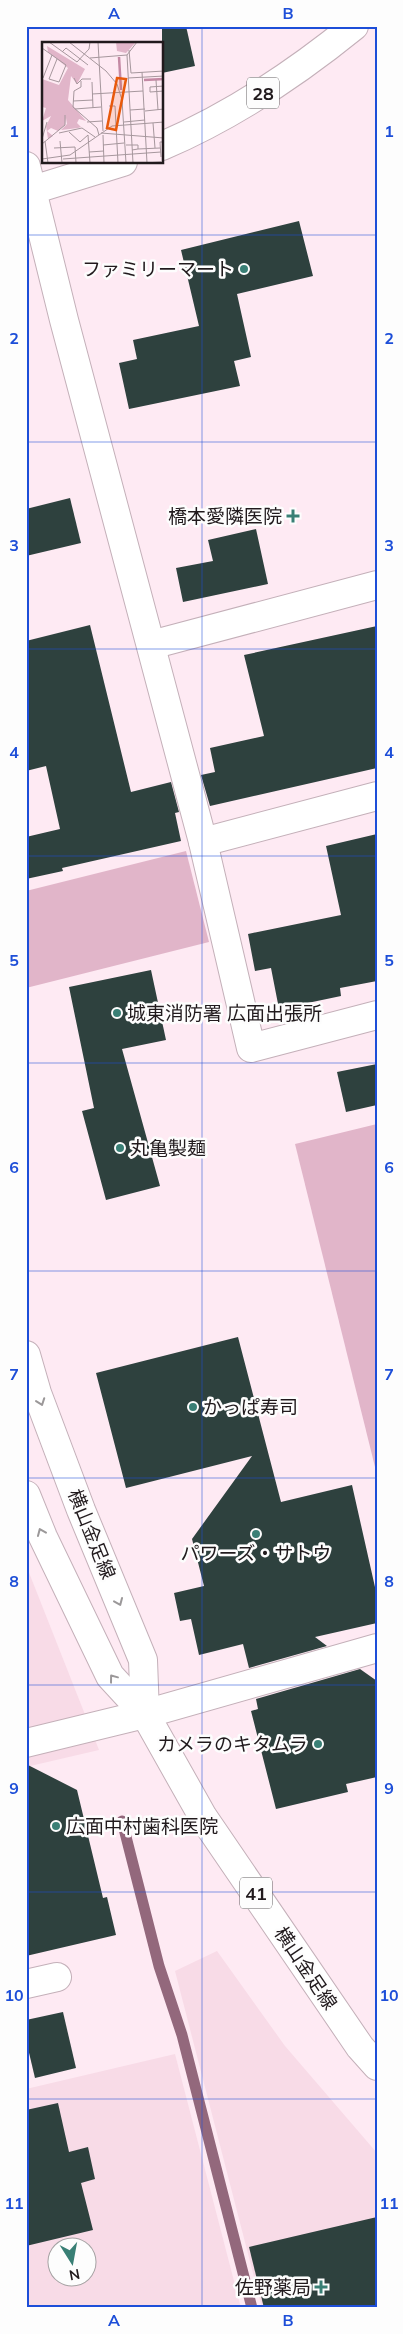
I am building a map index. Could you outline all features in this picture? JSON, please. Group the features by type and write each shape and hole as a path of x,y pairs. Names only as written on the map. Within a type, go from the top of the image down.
{"street":[{"name":"28","path":"164,145 270,89 312,61 354,26"},
{"path":"114,164 28,183 203,842 251,1048 377,1015"},
{"path":"151,645 377,585"},
{"path":"203,842 377,796"},
{"name":"横山金足線","path":"26,1355 37,1393 81,1510 144,1660 145,1714"},
{"name":"横山金足線","path":"26,1495 43,1537 110,1676 145,1714 203,1817 360,2047 377,2066"},
{"path":"26,1743 145,1714 377,1648"},
{"path":"26,1984 57,1977"}],"shaded area":[{"path":"186,851 209,942 26,988 26,891"},
{"path":"377,1124 377,1475 295,1144"},
{"path":"26,1565 99,1750 26,1767"},
{"path":"217,1951 285,2046 377,2153 377,2308 262,2308 175,1971"},
{"path":"175,2054 241,2308 26,2308 26,2089"}],"building":[{"path":"162,26 186,26 195,66 164,73 164,42 162,42"},
{"path":"299,221 313,276 237,294 251,357 234,361 240,386 129,409 119,363 137,359 133,340 199,326 181,250"},
{"path":"70,498 81,543 26,556 26,509"},
{"path":"256,529 268,584 183,602 176,568 213,561 208,540"},
{"path":"90,625 131,792 171,782 179,812 175,813 181,841 62,868 63,871 26,879 26,837 60,829 46,766 26,771 26,641"},
{"path":"377,626 377,768 210,806 201,775 215,772 210,748 264,736 244,655"},
{"path":"377,834 377,981 340,988 341,996 279,1009 271,968 255,971 248,934 341,915 326,846"},
{"path":"151,970 166,1040 122,1049 160,1186 106,1200 82,1111 94,1108 69,987"},
{"path":"377,1064 377,1105 346,1112 337,1072"},
{"path":"238,1337 281,1502 352,1485 377,1596 377,1623 315,1637 327,1646 249,1668 243,1644 199,1655 191,1619 180,1621 174,1593 204,1586 192,1539 252,1456 126,1488 96,1373"},
{"name":"カメラのキタムラ","path":"360,1669 377,1681 377,1777 346,1784 348,1792 276,1809 251,1711 258,1709 256,1699"},
{"path":"26,1764 77,1790 103,1898 107,1897 116,1935 26,1956"},
{"path":"63,2012 76,2068 35,2078 26,2040 26,2020"},
{"path":"58,2103 69,2152 88,2147 95,2179 81,2183 93,2230 68,2236 48,2236 48,2241 26,2246 26,2110"},
{"path":"377,2217 377,2308 264,2308 249,2247"}],"waterway":[{"path":"122,1821 159,1966 182,2035 252,2308"}],"place":[{"name":"ファミリーマート","path":"244,269"},
{"name":"橋本愛隣医院","path":"293,516"},
{"name":"城東消防署 広面出張所","path":"117,1013"},
{"name":"丸亀製麺","path":"120,1148"},
{"name":"かっぱ寿司","path":"193,1407"},
{"name":"パワーズ・サトウ","path":"256,1534"},
{"name":"カメラのキタムラ","path":"318,1744"},
{"name":"広面中村歯科医院","path":"56,1826"},
{"name":"佐野薬局","path":"321,2287"}]}
